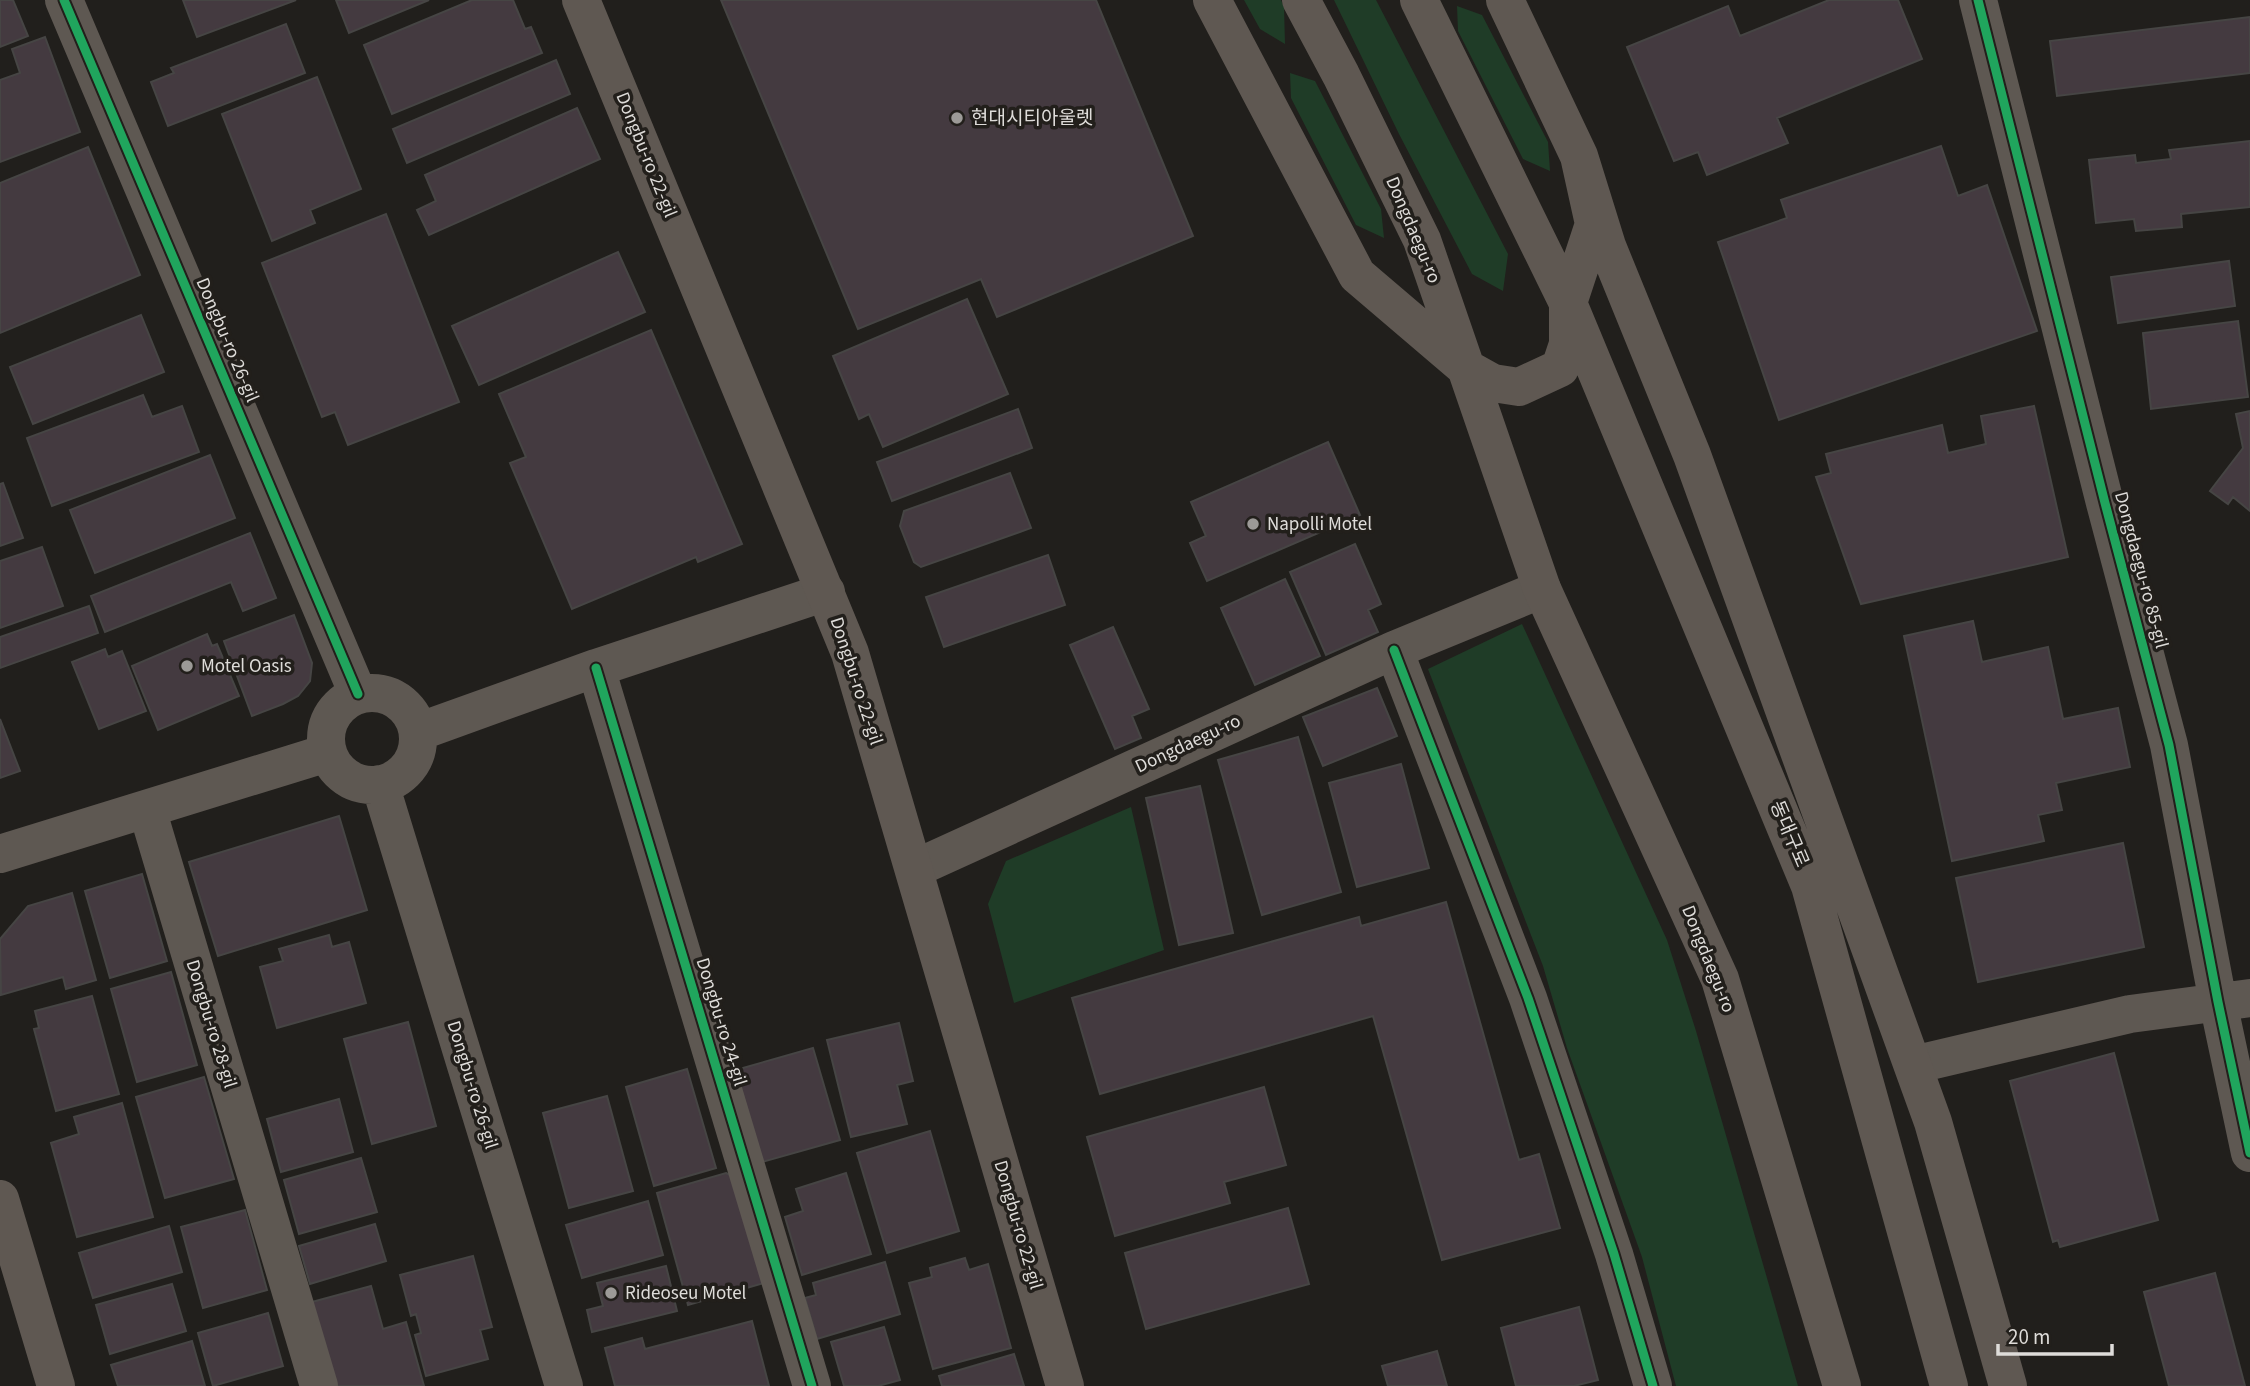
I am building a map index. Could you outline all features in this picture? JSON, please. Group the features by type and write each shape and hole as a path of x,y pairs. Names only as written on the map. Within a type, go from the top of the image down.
{"main road":[{"name":"Dongbu-ro 22-gil","path":"581,0 850,653 1065,1386"},
{"path":"1212,0 1357,275 1466,369 1493,383 1519,387 1560,368 1568,344 1568,303 1594,224 1579,156"},
{"name":"Dongdaegu-ro","path":"1301,0 1422,240 1542,589 1720,979 1842,1386"},
{"path":"1419,0 1568,303"},
{"path":"1505,0 1579,156 1607,246 1692,455 1933,1122 2008,1386"},
{"name":"동대구로","path":"1568,303 1810,886 1949,1386"},
{"path":"0,1199 56,1386"}],"street":[{"name":"Dongbu-ro 26-gil","path":"64,0 358,694"},
{"name":"Dongdaegu-ro 85-gil","path":"1978,0 2234,1000 2250,1153"},
{"name":"Dongdaegu-ro","path":"914,869 1394,650 1542,589"},
{"path":"418,732 596,668 826,592"},
{"path":"1394,650 1528,998 1614,1254 1653,1386"},
{"name":"Dongbu-ro 24-gil","path":"596,668 812,1386"},
{"path":"374,692 390,696 403,705 413,717 418,732 417,748 411,762 401,775 387,782 358,783 345,777 334,766 327,753 327,724 334,711 358,694 374,692"},
{"path":"0,855 327,753"},
{"name":"Dongbu-ro 26-gil","path":"380,783 564,1386"},
{"name":"Dongbu-ro 28-gil","path":"147,810 319,1386"},
{"path":"1913,1065 2130,1014 2234,1000"}],"green space":[{"path":"1244,0 1281,0 1284,7 1285,44 1260,29"},
{"path":"1334,0 1376,0 1508,254 1503,291 1472,274 1399,134"},
{"path":"1457,6 1482,15 1548,142 1550,171 1523,159 1458,31"},
{"path":"1290,73 1315,81 1381,209 1384,238 1356,225 1291,98"},
{"path":"1522,624 1667,940 1696,1031 1798,1386 1676,1386 1642,1257 1567,1048 1543,966 1428,669"},
{"path":"1131,807 1164,950 1014,1003 988,904 1006,861"}],"building":[{"path":"0,0 13,0 28,36 0,47"},
{"path":"183,0 296,0 197,37"},
{"path":"336,0 429,0 349,33"},
{"path":"472,0 513,0 525,29 531,27 542,53 392,114 364,45"},
{"name":"현대시티아울렛","path":"721,0 1096,0 1193,236 997,317 981,279 858,329"},
{"path":"1829,0 1898,0 1922,59 1777,118 1788,143 1707,175 1698,152 1674,161 1627,47 1728,6 1740,36"},
{"path":"2250,17 2250,73 2057,96 2050,41"},
{"path":"286,24 305,73 168,126 151,82 174,73 171,68"},
{"path":"45,37 80,132 0,162 0,80 20,73 12,49"},
{"path":"556,60 570,94 407,163 393,129"},
{"path":"317,77 361,189 310,210 315,223 272,241 222,114"},
{"path":"577,108 600,159 429,235 417,210 436,201 425,175"},
{"path":"2250,141 2250,207 2181,214 2182,227 2136,231 2134,219 2096,223 2089,160 2135,155 2136,163 2171,159 2169,150"},
{"path":"1941,146 1958,196 1987,185 2037,331 1779,420 1718,242 1787,218 1781,200"},
{"path":"88,147 140,275 0,333 0,183"},
{"path":"386,214 459,402 348,445 335,412 322,417 262,263"},
{"path":"618,252 645,312 479,385 452,326"},
{"path":"2229,261 2235,306 2118,323 2111,277"},
{"path":"967,299 1008,394 883,447 869,414 859,419 833,356"},
{"path":"141,315 164,372 33,424 10,367"},
{"path":"2238,321 2248,397 2151,409 2143,333"},
{"path":"651,330 742,544 698,562 696,557 572,609 510,463 526,457 499,394"},
{"path":"143,395 152,417 182,406 199,452 52,506 27,438"},
{"path":"2034,406 2068,557 1861,604 1816,477 1831,473 1826,454 1942,425 1948,453 1986,444 1981,416"},
{"path":"1018,409 1032,448 892,501 877,462"},
{"path":"2250,411 2250,511 2233,497 2228,504 2210,491 2243,448 2236,414"},
{"path":"1328,442 1360,515 1207,581 1190,543 1206,536 1191,502"},
{"path":"210,455 235,518 95,573 70,510"},
{"path":"1010,473 1031,528 921,567 914,562 900,526 904,511"},
{"path":"3,483 23,538 0,546 0,484"},
{"path":"250,533 276,598 243,611 231,582 105,632 91,596"},
{"path":"1355,544 1381,604 1368,610 1378,632 1326,655 1290,572"},
{"path":"42,547 63,606 0,628 0,561"},
{"path":"1048,555 1065,605 944,647 926,597"},
{"path":"1285,579 1320,656 1255,685 1221,608"},
{"path":"89,606 98,633 0,668 0,637"},
{"path":"294,615 312,663 310,681 298,696 252,716 224,641"},
{"path":"1973,621 1982,662 2048,647 2063,719 2118,708 2130,767 2056,783 2062,810 2038,815 2044,841 1952,861 1904,636"},
{"path":"1113,627 1149,709 1132,716 1141,738 1115,749 1070,645"},
{"path":"207,634 212,646 217,644 239,696 158,730 132,666"},
{"path":"105,649 108,657 122,651 146,711 99,729 72,662"},
{"path":"1377,688 1397,736 1323,766 1303,717"},
{"path":"0,719 20,771 0,778"},
{"path":"1298,737 1341,892 1262,915 1218,760"},
{"path":"1401,764 1429,868 1357,887 1329,783"},
{"path":"1200,786 1233,933 1179,945 1146,798"},
{"path":"339,816 367,910 218,956 189,862"},
{"path":"2123,843 2144,947 1978,982 1956,878"},
{"path":"142,874 167,961 110,978 85,891"},
{"path":"72,893 96,980 66,989 63,977 1,995 0,939 28,906"},
{"path":"1446,902 1519,1160 1539,1154 1560,1228 1442,1260 1373,1016 1100,1094 1072,998 1359,917 1361,926"},
{"path":"329,935 332,947 349,942 366,1003 277,1028 260,967 283,961 279,949"},
{"path":"171,972 197,1065 137,1082 111,989"},
{"path":"92,996 119,1094 56,1111 34,1029 39,1028 35,1011"},
{"path":"408,1022 436,1126 372,1144 344,1039"},
{"path":"899,1023 913,1081 897,1085 907,1124 851,1137 827,1040"},
{"path":"813,1048 840,1140 762,1162 736,1070"},
{"path":"2114,1053 2158,1220 2060,1247 2058,1240 2053,1242 2010,1081"},
{"path":"687,1069 716,1168 654,1186 626,1087"},
{"path":"204,1077 234,1179 165,1198 136,1097"},
{"path":"1264,1087 1286,1165 1224,1182 1230,1203 1115,1236 1087,1137"},
{"path":"607,1096 633,1191 569,1208 543,1113"},
{"path":"339,1099 353,1152 281,1172 267,1119"},
{"path":"122,1103 153,1217 77,1237 51,1143 79,1134 74,1117"},
{"path":"930,1131 959,1231 887,1253 857,1153"},
{"path":"361,1158 377,1212 299,1234 284,1180"},
{"path":"726,1173 734,1177 764,1283 688,1305 657,1193"},
{"path":"846,1173 871,1254 802,1275 785,1217 803,1211 796,1189"},
{"path":"648,1201 663,1255 582,1278 566,1225"},
{"path":"1288,1208 1309,1284 1146,1329 1125,1253"},
{"path":"245,1210 267,1290 203,1308 181,1227"},
{"path":"375,1224 386,1261 310,1284 299,1246"},
{"path":"169,1226 182,1272 93,1298 79,1253"},
{"path":"473,1256 492,1327 480,1330 488,1359 426,1376 415,1335 421,1333 416,1314 411,1316 400,1275"},
{"path":"965,1258 969,1270 988,1264 1011,1348 933,1369 909,1283 932,1277 930,1268"},
{"path":"885,1262 900,1314 817,1339 805,1298 816,1295 813,1283"},
{"path":"666,1266 677,1311 592,1332 587,1310 603,1306 597,1283"},
{"path":"2215,1273 2245,1386 2169,1386 2144,1292"},
{"path":"172,1284 186,1331 110,1354 96,1305"},
{"path":"371,1286 383,1329 406,1322 424,1386 336,1386 312,1302"},
{"path":"1579,1307 1598,1380 1574,1386 1516,1386 1501,1328"},
{"path":"268,1313 283,1366 213,1386 198,1333"},
{"path":"752,1321 769,1386 615,1386 605,1348 642,1338 645,1349"},
{"path":"884,1327 900,1380 878,1386 844,1386 831,1342"},
{"path":"192,1341 205,1386 118,1386 111,1365"},
{"path":"1437,1351 1447,1386 1388,1386 1382,1366"},
{"path":"1014,1354 1024,1386 942,1386 939,1376"}],"cycle path":[{"path":"64,0 358,694"},
{"path":"1978,0 2169,745 2250,1153"},
{"path":"1394,650 1528,998 1614,1254 1653,1386"},
{"path":"596,668 812,1386"}],"place":[{"name":"현대시티아울렛","path":"957,118"},
{"name":"Napolli Motel","path":"1253,524"},
{"name":"Motel Oasis","path":"187,666"},
{"name":"Rideoseu Motel","path":"611,1293"}]}
